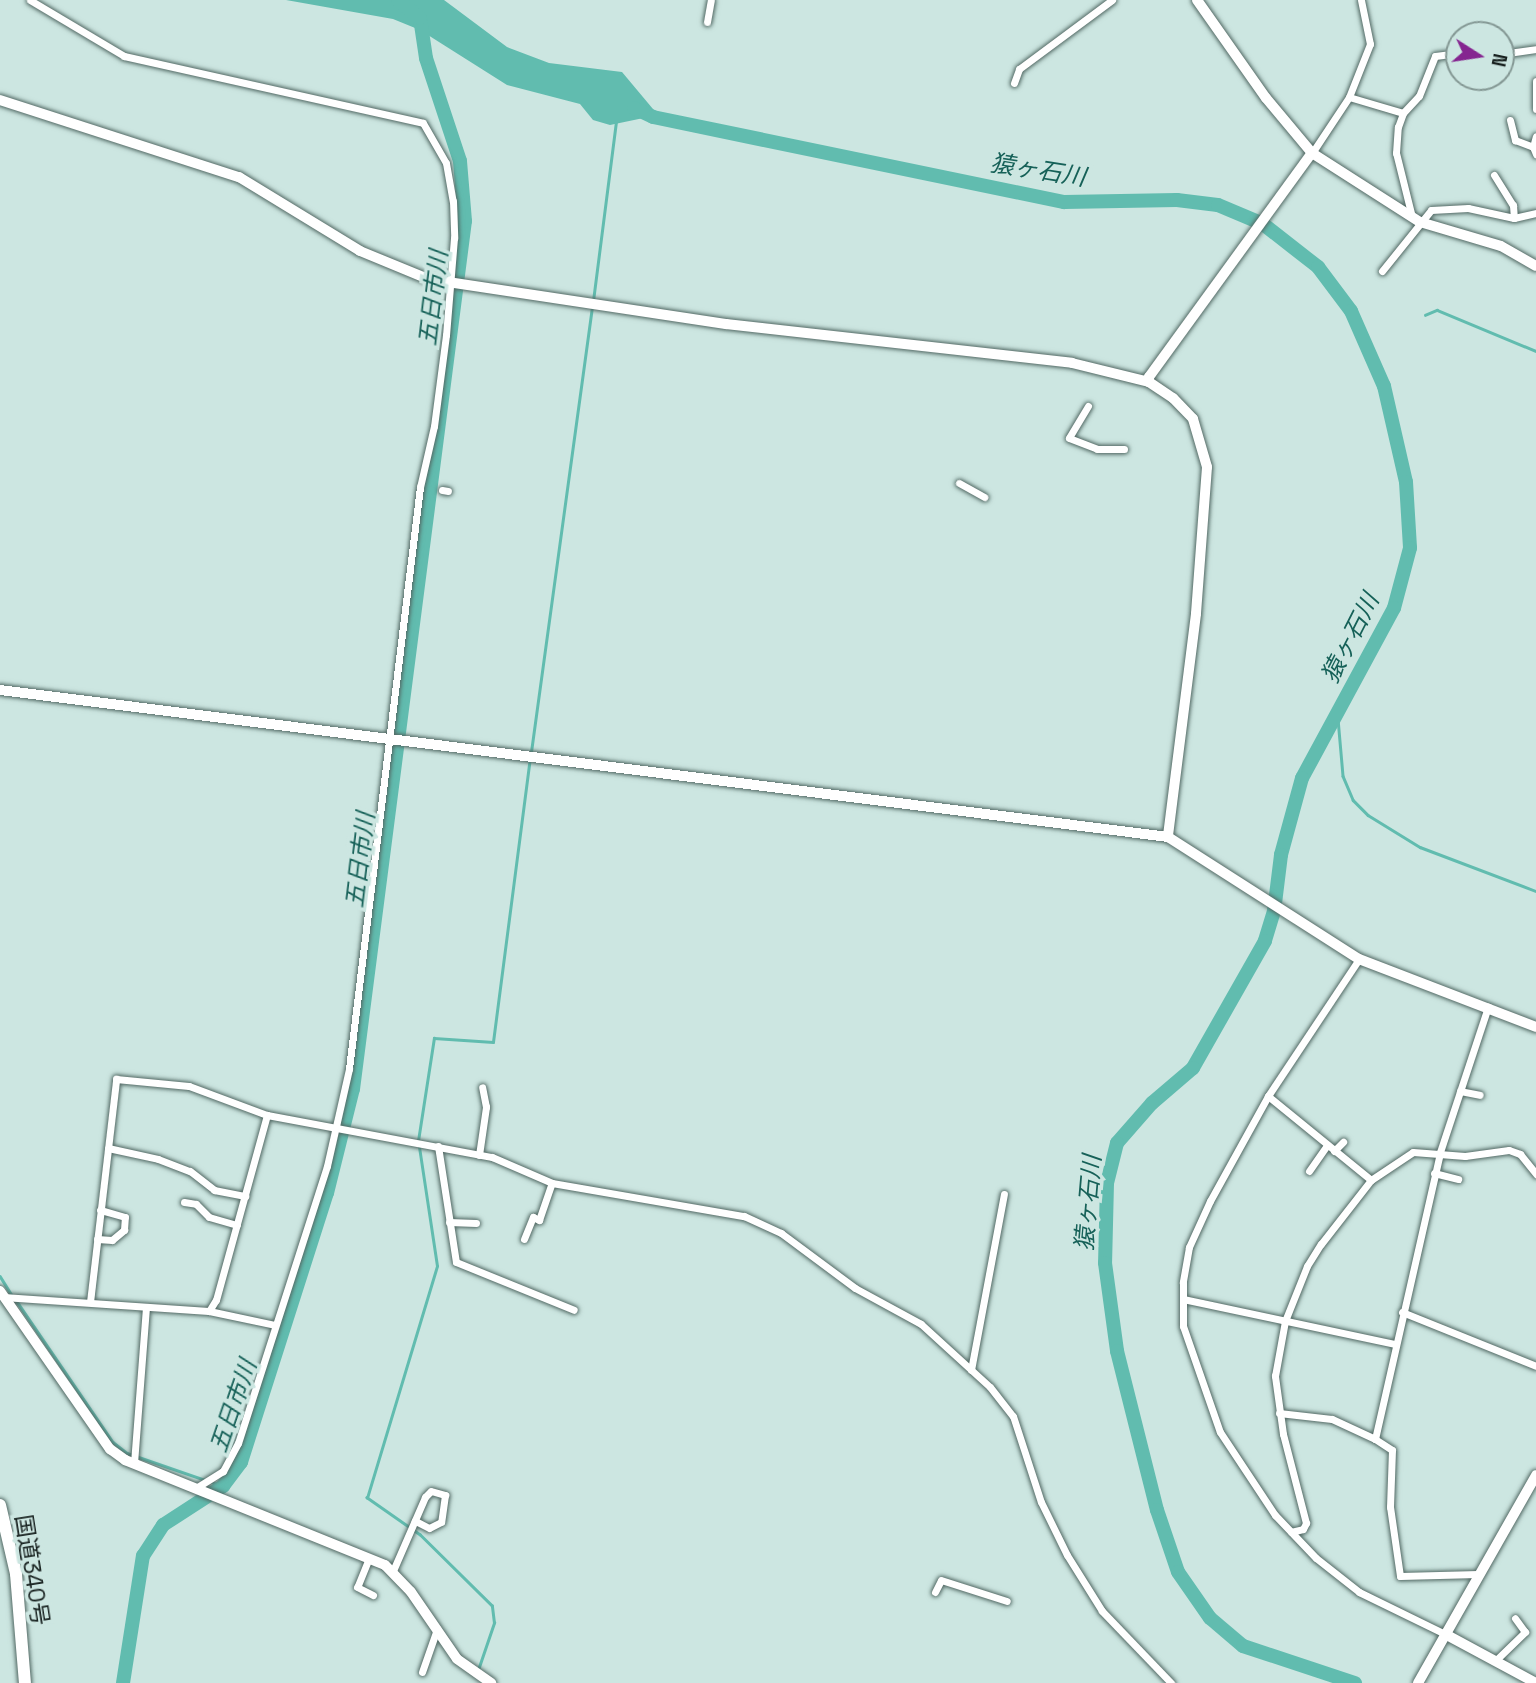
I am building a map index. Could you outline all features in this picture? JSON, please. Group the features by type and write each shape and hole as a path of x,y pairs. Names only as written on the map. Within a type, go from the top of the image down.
{"highway":[{"name":"国道340号","path":"0,1505 16,1574 25,1683"}],"street":[{"path":"30,0 124,56 423,122 446,163 453,201 451,284 434,426 420,487 349,1069 338,1127 230,1462 199,1490"},
{"path":"707,22 711,0"},
{"path":"1014,83 1019,69 1112,0"},
{"path":"1197,0 1266,98 1312,153 1423,224 1500,246 1536,266"},
{"path":"1149,382 1149,377 1187,330 1292,183 1349,97 1370,44 1361,0"},
{"path":"1515,52 1536,49"},
{"path":"1412,217 1396,153 1403,113 1419,96 1435,56 1445,55"},
{"path":"1536,81 1536,109"},
{"path":"1349,97 1403,113"},
{"path":"0,100 239,177 360,251 451,284 726,324 1072,363 1149,382 1173,398 1193,419 1207,467 1196,614 1168,837"},
{"path":"1510,120 1515,140 1535,150 1536,136"},
{"path":"1494,175 1513,205 1514,218"},
{"path":"1382,271 1423,224 1431,210 1440,207 1514,218 1536,213"},
{"path":"1088,406 1069,438 1097,449 1124,449"},
{"path":"959,483 984,497"},
{"path":"0,690 1168,837 1359,959 1536,1027"},
{"path":"1359,959 1239,1143 1189,1247 1183,1299 1188,1350 1220,1432 1262,1499 1315,1558 1359,1592 1536,1683"},
{"path":"1375,1439 1434,1173 1488,1007"},
{"path":"90,1302 116,1079 188,1086 267,1115 359,1130 479,1155 552,1183 744,1216 769,1228 855,1288 921,1324 971,1370 1013,1416 1041,1502 1102,1611 1171,1683"},
{"path":"479,1155 486,1107 482,1087"},
{"path":"1460,1091 1480,1095"},
{"path":"1268,1096 1371,1180"},
{"path":"209,1311 237,1225 267,1115"},
{"path":"1309,1171 1330,1148 1343,1142"},
{"path":"439,1146 456,1262 468,1271 574,1310"},
{"path":"108,1148 158,1159 190,1171 214,1189 245,1196"},
{"path":"1291,1532 1303,1529 1306,1523 1279,1413 1275,1376 1285,1321 1307,1266 1371,1180 1413,1152 1465,1156 1509,1150 1520,1154 1536,1174"},
{"path":"1434,1173 1458,1179"},
{"path":"524,1239 533,1217 539,1220 552,1183"},
{"path":"971,1370 1004,1194"},
{"path":"184,1202 196,1204 209,1217 237,1225"},
{"path":"97,1239 112,1240 124,1230 125,1217 100,1210"},
{"path":"449,1222 476,1223"},
{"path":"1,1295 209,1311 275,1325"},
{"path":"1,1295 110,1449 134,1464 369,1558 392,1573 437,1629 457,1659 491,1683"},
{"path":"1183,1299 1394,1344"},
{"path":"134,1464 146,1307"},
{"path":"1402,1312 1536,1366"},
{"path":"1279,1413 1332,1419 1392,1450 1390,1507 1400,1576 1478,1574"},
{"path":"1418,1683 1536,1475"},
{"path":"392,1573 415,1521 431,1491 445,1495 441,1522 429,1528 415,1521"},
{"path":"369,1558 357,1587 373,1595"},
{"path":"935,1592 941,1580 1007,1601"},
{"path":"1495,1661 1525,1632 1515,1618"},
{"path":"422,1672 437,1629"}],"shaded area":[{"path":"286,0 444,0 507,47 549,63 622,72 658,115 610,125 593,120 580,104 507,85 420,30 393,19"}],"waterway":[{"name":"五日市川","path":"123,1683 143,1556 163,1525 223,1486 241,1462 327,1193 353,1089 465,221 460,161 426,58 420,18 398,0"},
{"name":"猿ヶ石川","path":"634,108 653,117 1064,202 1177,200 1218,205 1263,224 1318,267 1351,311 1384,386 1406,482 1410,548 1394,608 1302,778 1281,855 1274,911 1265,941 1193,1068 1152,1103 1117,1143 1107,1183 1105,1263 1117,1351 1157,1510 1178,1572 1210,1618 1243,1646 1355,1683"},
{"path":"593,301 616,121"},
{"path":"531,752 592,308"},
{"path":"1425,315 1437,310 1536,351"},
{"path":"1337,707 1343,776 1353,800 1368,815 1420,847 1536,891"},
{"path":"478,1670 494,1623 492,1606 420,1535 367,1498 437,1266 418,1141 434,1038 493,1042 530,759"},
{"path":"0,1276 12,1295"},
{"path":"16,1300 113,1442 127,1453 223,1486"}]}
